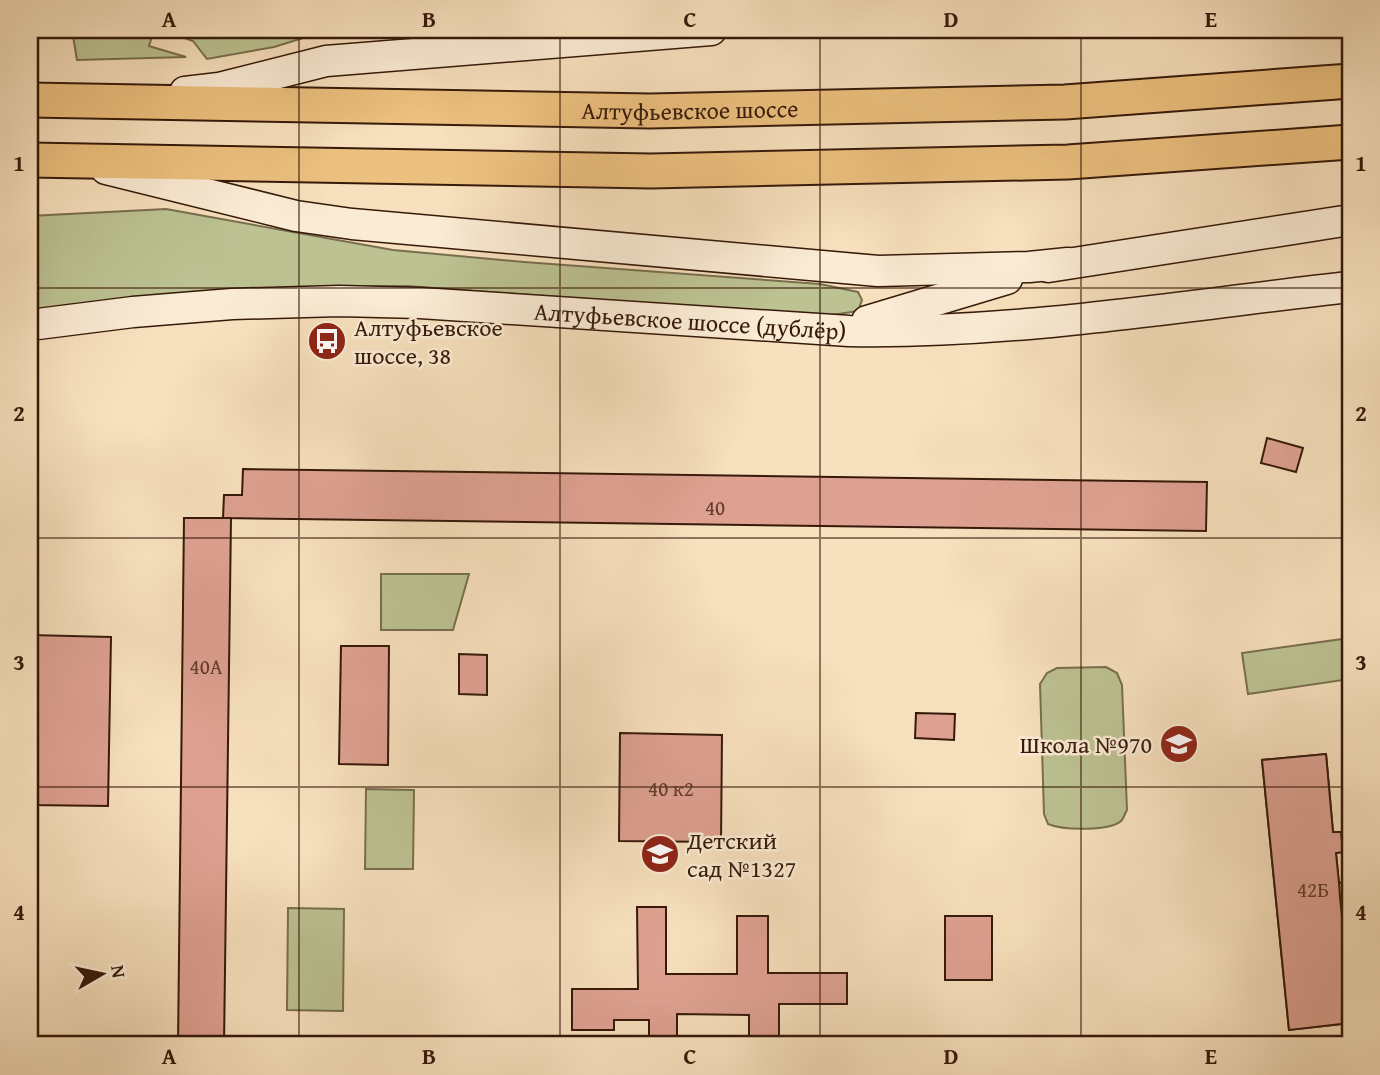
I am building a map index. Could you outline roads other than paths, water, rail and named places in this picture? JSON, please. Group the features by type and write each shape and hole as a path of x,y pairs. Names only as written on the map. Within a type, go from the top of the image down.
{"main road":[{"path":"100,102 219,88 326,61 711,30"},
{"name":"Алтуфьевское шоссе","path":"43,100 508,110 691,110 1065,102 1350,81"},
{"path":"32,160 651,172 1068,162 1350,142"},
{"path":"79,161 296,216 327,221 843,268 929,271 1028,267 1350,220"},
{"path":"804,328 861,323 1032,271 1068,263"},
{"path":"843,268 1033,316 1070,318"},
{"name":"Алтуфьевское шоссе (дублёр)","path":"30,325 132,312 232,304 339,301 420,303 804,328 939,330 1350,287"},
{"path":"30,342 47,331 80,319"}],"place":[{"name":"Алтуфьевское шоссе, 38","path":"327,341"},
{"name":"Школа №970","path":"1179,744"},
{"name":"Детский сад №1327","path":"660,854"}]}
